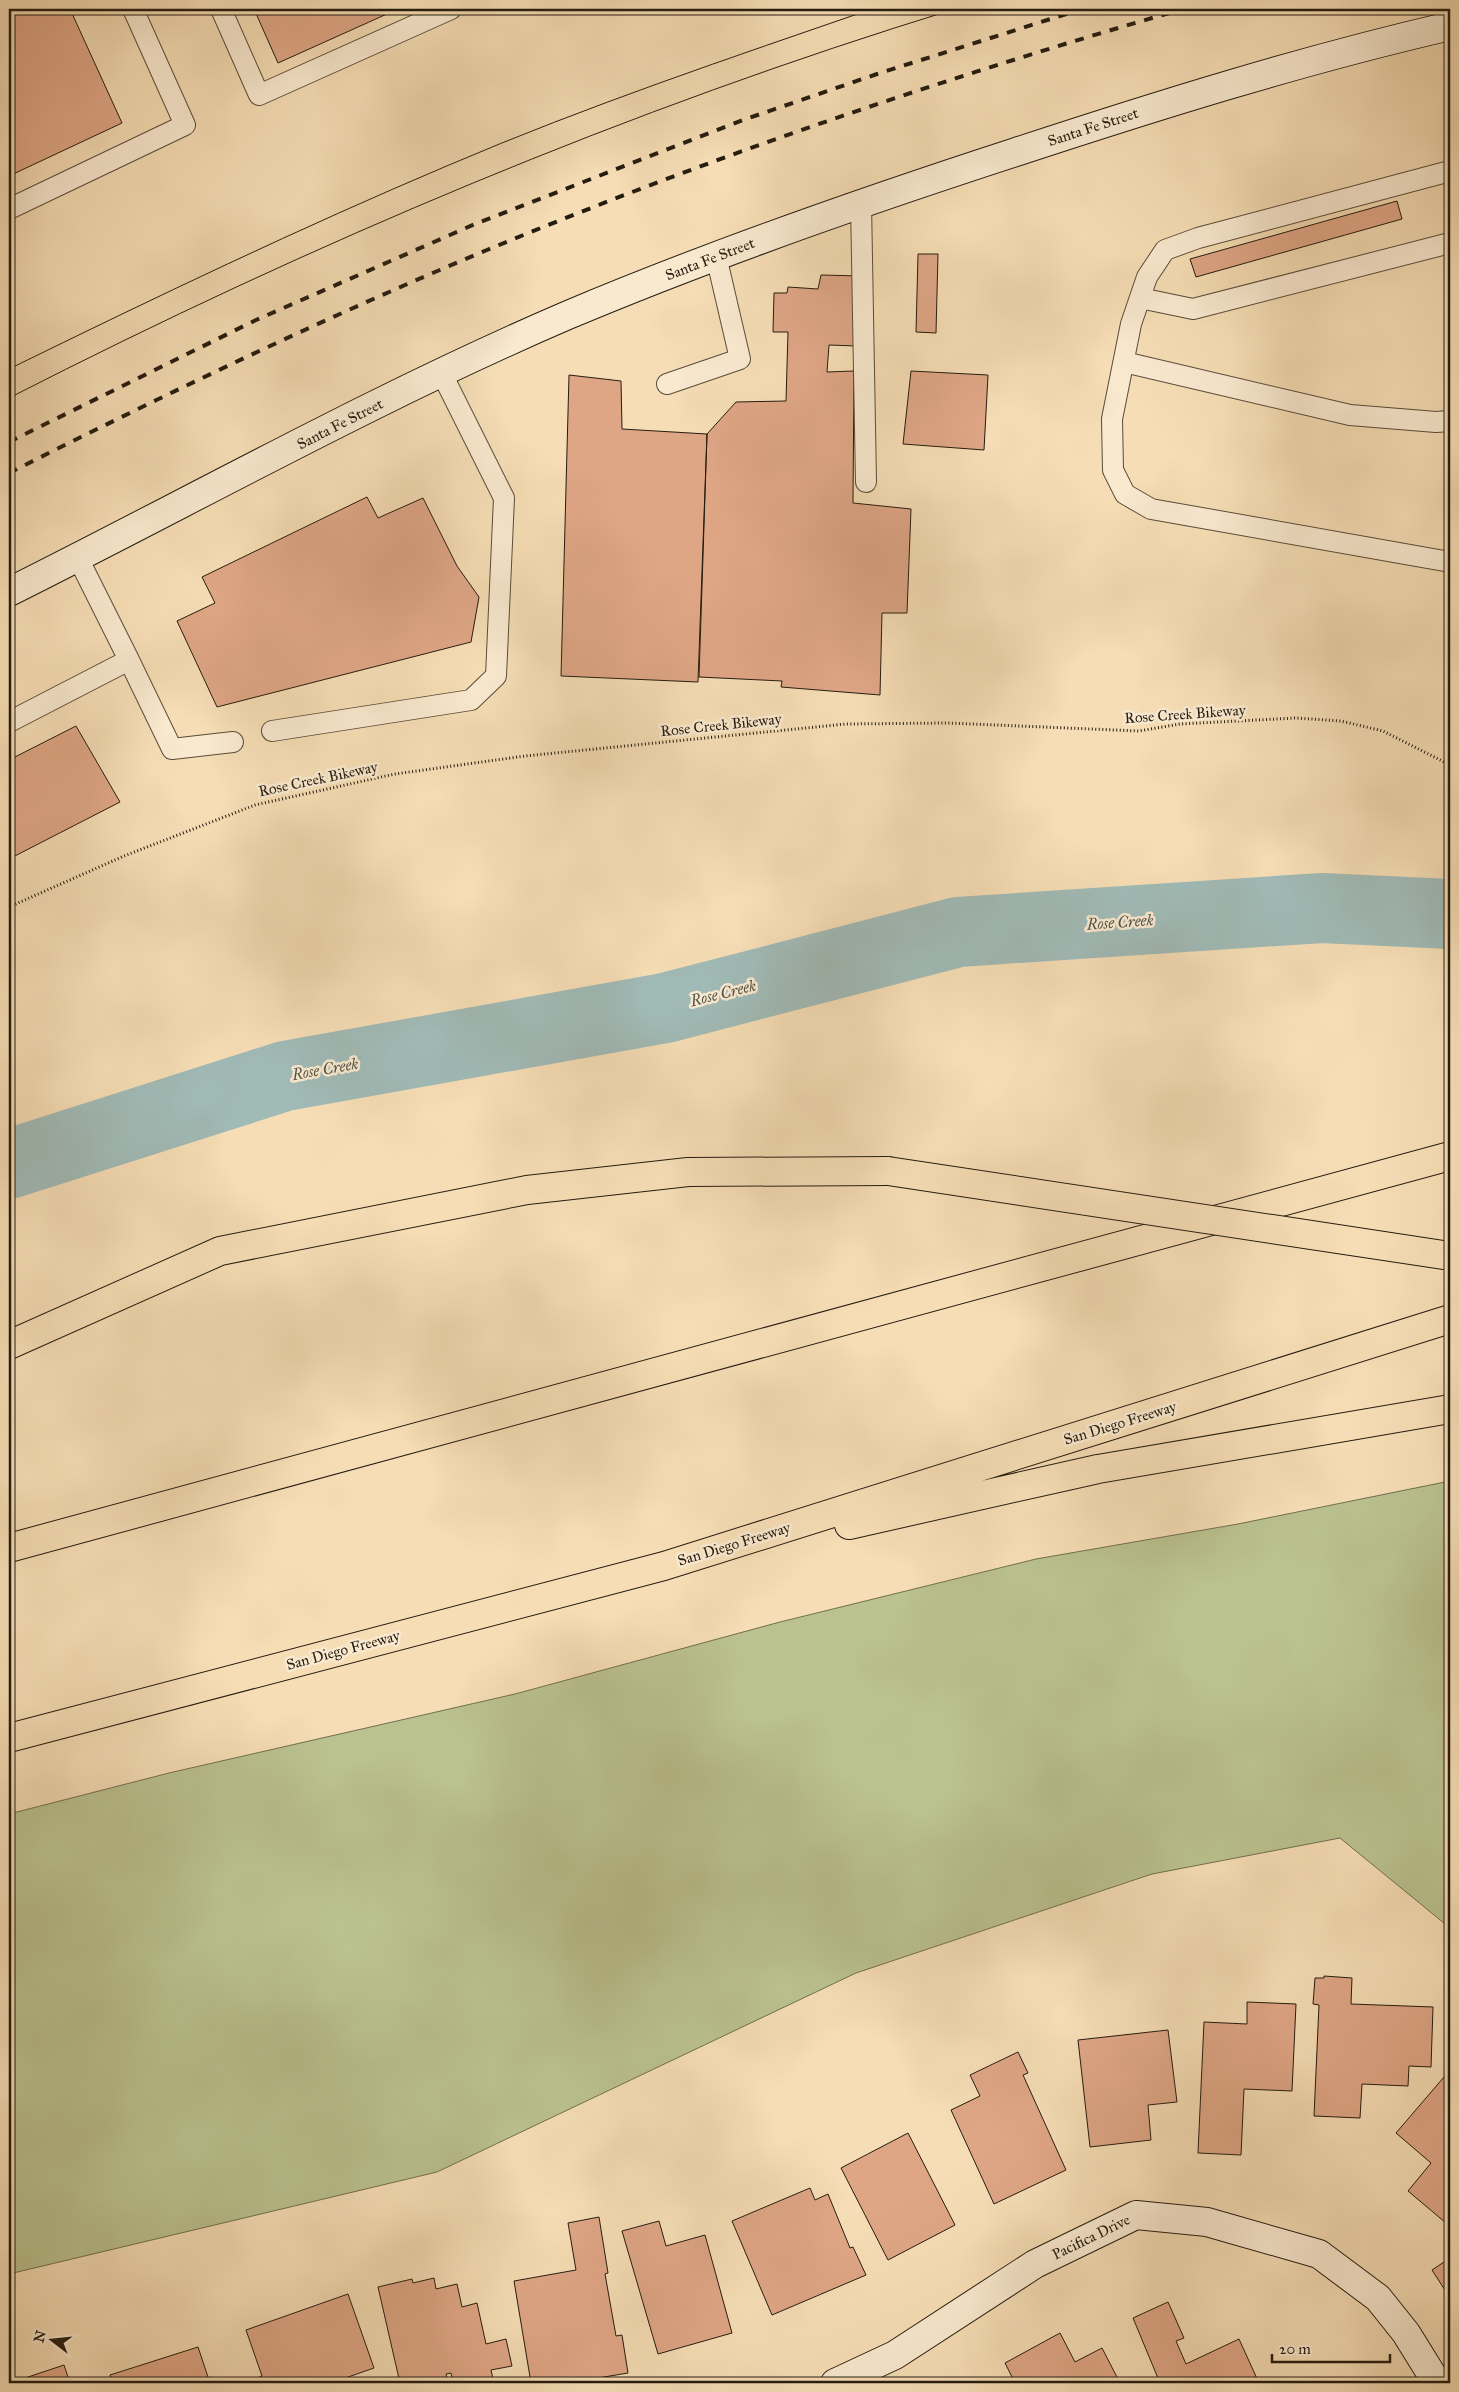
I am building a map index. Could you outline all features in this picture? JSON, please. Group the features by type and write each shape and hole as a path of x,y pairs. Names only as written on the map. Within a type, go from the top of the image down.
{"highway":[{"path":"9,1548 1443,1158"},
{"path":"9,1345 220,1251 527,1190 688,1172 888,1171 1450,1256"},
{"name":"San Diego Freeway","path":"9,1738 664,1566 1450,1319"},
{"path":"664,1566 1098,1469 1450,1409"}],"street":[{"name":"Santa Fe Street","path":"9,592 441,372 569,315 716,256 861,203 1143,110 1382,42 1450,26"},
{"name":"Pacifica Drive","path":"835,2383 896,2355 1035,2264 1136,2215 1207,2222 1319,2254 1378,2298 1406,2333 1437,2383"}],"lane":[{"path":"9,209 185,125 133,9"},
{"path":"221,9 259,95 451,9"},
{"path":"1450,170 1198,238 1165,250 1147,277 1140,298 1132,324 1112,419 1113,470 1125,494 1151,509 1450,562"},
{"path":"861,203 866,482"},
{"path":"1140,298 1193,309 1450,243"},
{"path":"667,384 740,359 716,256"},
{"path":"1124,362 1350,415 1436,422 1450,421"},
{"path":"272,731 471,700 496,676 504,498 441,372"},
{"path":"78,558 172,749 233,742"},
{"path":"9,722 129,660"}],"path":[{"name":"Rose Creek Bikeway","path":"9,908 124,856 255,804 414,771 525,756 826,726 948,723 1139,731 1180,724 1296,718 1341,721 1383,731 1450,765"}],"green space":[{"path":"1450,1481 1450,1928 1340,1838 1152,1874 856,1973 437,2172 9,2274 9,1814 169,1773 515,1694 780,1622 1036,1559 1238,1524"}],"building":[{"path":"9,9 70,9 122,123 9,176"},
{"path":"254,9 398,9 278,63"},
{"path":"1397,201 1402,219 1196,277 1190,259"},
{"path":"918,254 938,254 936,333 916,332"},
{"path":"821,275 861,276 857,346 829,345 827,372 854,371 853,503 911,509 907,613 882,613 880,695 781,687 782,681 699,677 707,434 736,402 786,401 788,332 773,332 774,293 787,293 788,287 818,289"},
{"path":"911,371 988,375 984,450 903,444"},
{"path":"569,375 621,381 622,429 707,434 698,682 561,676"},
{"path":"367,497 378,518 423,498 457,566 479,597 471,642 217,707 177,621 215,603 202,577"},
{"path":"76,726 120,802 9,859 9,760"},
{"path":"1324,1976 1352,1978 1351,2004 1433,2007 1431,2067 1409,2066 1408,2086 1362,2084 1360,2118 1314,2116 1319,2005 1313,2004 1315,1978 1324,1978"},
{"path":"1247,2002 1296,2004 1292,2091 1244,2089 1241,2155 1198,2153 1204,2022 1247,2024"},
{"path":"1168,2030 1177,2102 1148,2105 1151,2140 1090,2147 1078,2040"},
{"path":"1018,2052 1028,2073 1023,2075 1066,2170 994,2204 951,2110 980,2096 970,2075"},
{"path":"1450,2070 1450,2218 1446,2223 1408,2191 1431,2163 1396,2133"},
{"path":"908,2133 955,2225 888,2260 841,2168"},
{"path":"810,2188 815,2200 828,2194 850,2248 853,2247 866,2275 772,2315 732,2221"},
{"path":"599,2217 608,2273 605,2274 616,2336 622,2335 628,2373 580,2381 581,2383 531,2383 514,2281 576,2270 568,2223"},
{"path":"659,2221 666,2246 705,2235 732,2333 658,2354 622,2231"},
{"path":"1450,2258 1450,2298 1432,2270"},
{"path":"434,2278 436,2289 457,2284 462,2307 477,2303 486,2344 506,2339 512,2366 491,2370 494,2383 453,2383 451,2373 446,2374 448,2383 400,2383 378,2287 412,2279 413,2283"},
{"path":"348,2294 374,2368 331,2383 258,2383 257,2378 262,2376 246,2330"},
{"path":"1168,2302 1184,2338 1176,2341 1186,2364 1239,2339 1259,2383 1160,2383 1133,2318"},
{"path":"1060,2333 1075,2362 1102,2348 1120,2383 1015,2383 1005,2363"},
{"path":"198,2347 210,2383 113,2383 110,2375"},
{"path":"64,2365 70,2383 10,2383"}],"waterway":[{"name":"Rose Creek","path":"9,1164 285,1076 665,1008 958,932 1322,908 1450,914"}],"tram line":[{"path":"9,369 338,213 501,143 712,64 872,9"},
{"path":"9,398 239,286 473,183 592,135 712,90 833,48 955,9"}],"railway":[{"path":"9,442 256,320 475,224 743,120 877,74 1082,9"},
{"path":"9,473 127,414 306,330 426,276 572,215 744,150 919,90 1183,9"}]}
